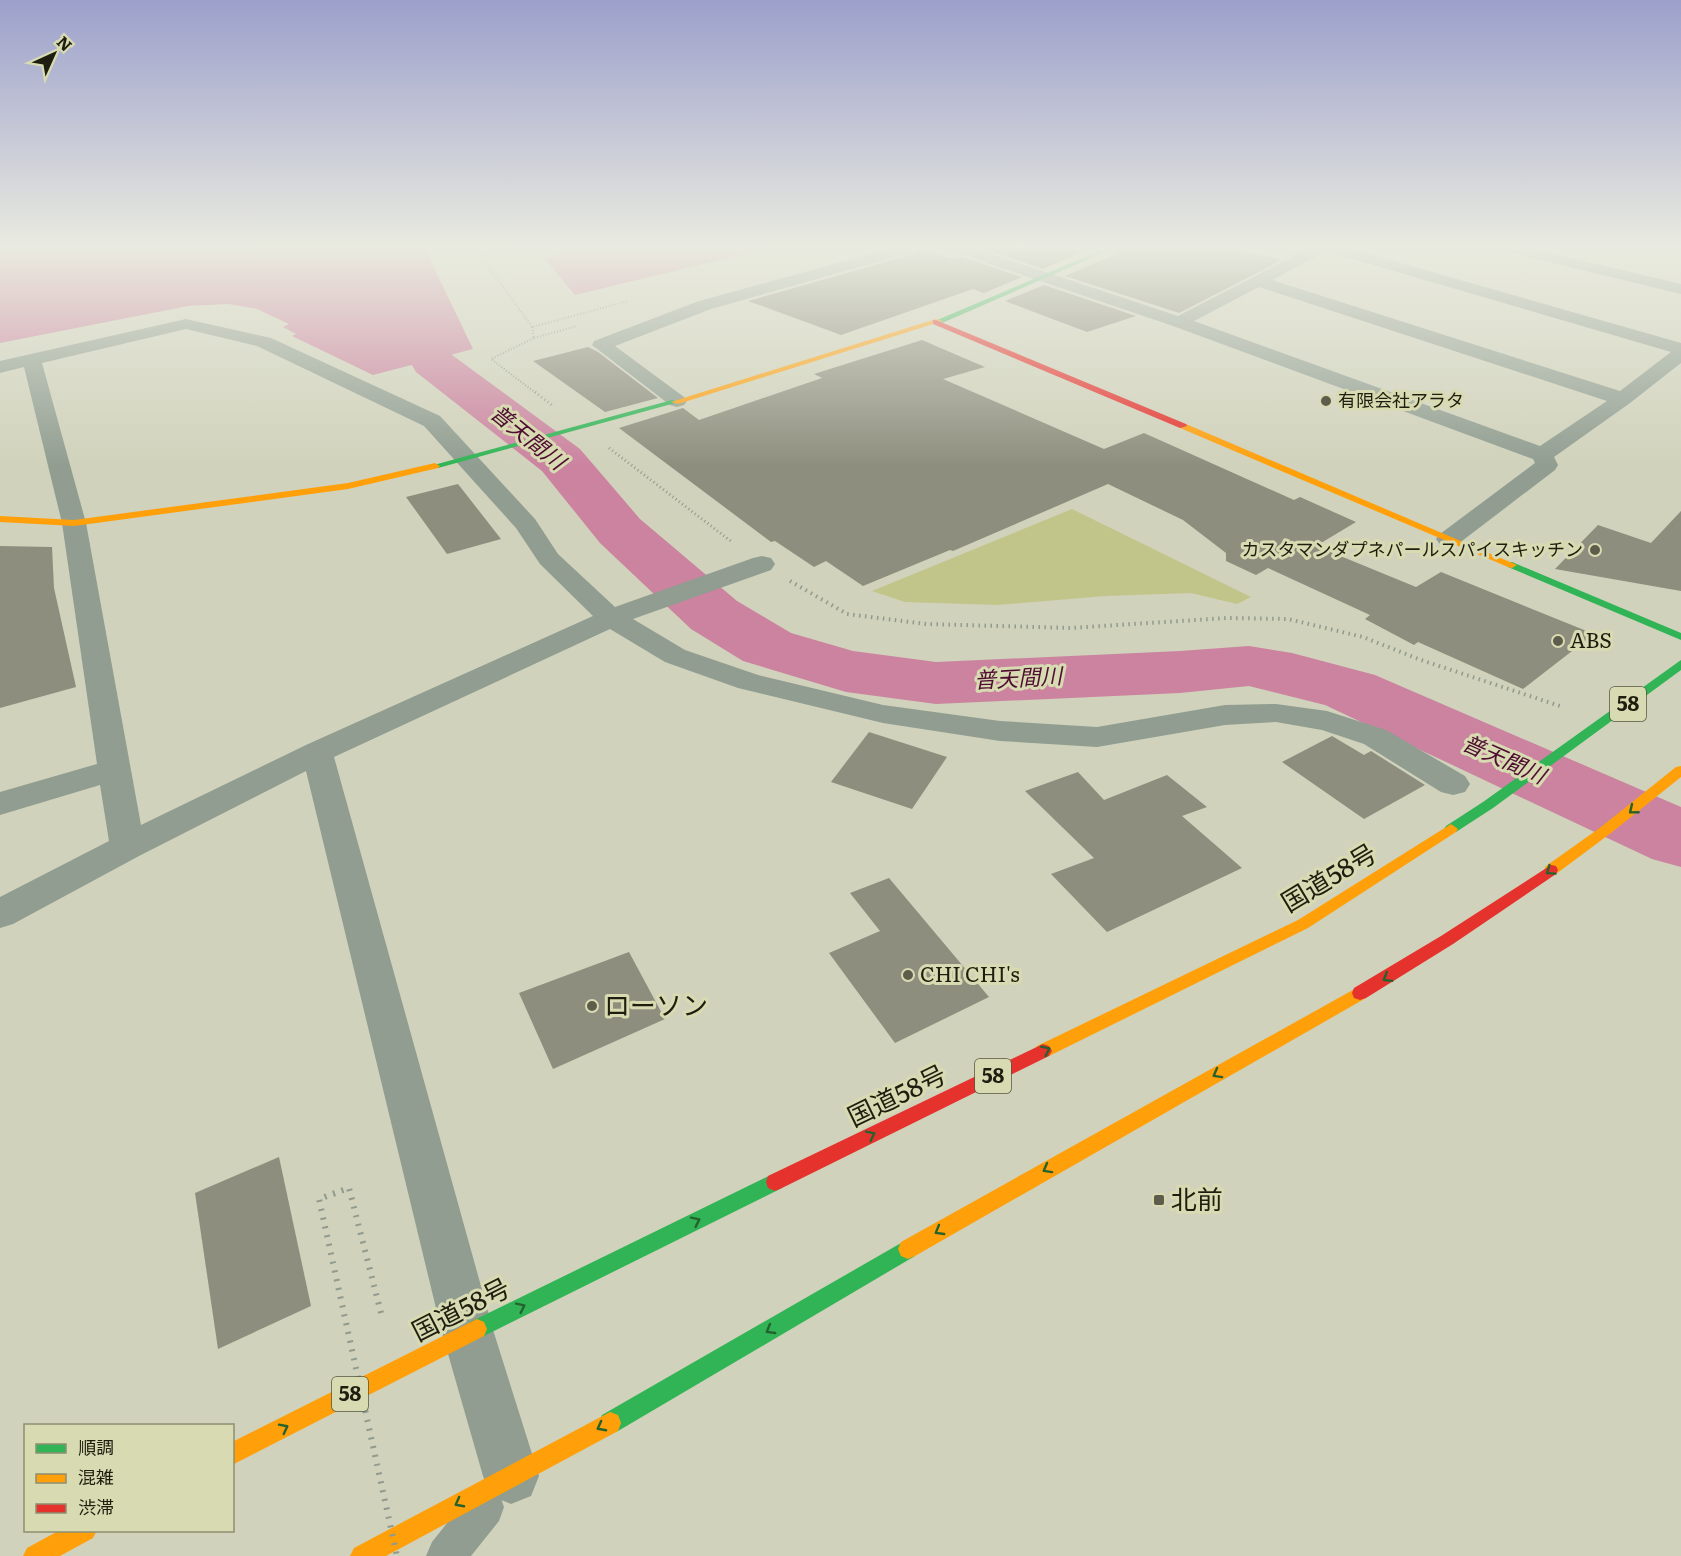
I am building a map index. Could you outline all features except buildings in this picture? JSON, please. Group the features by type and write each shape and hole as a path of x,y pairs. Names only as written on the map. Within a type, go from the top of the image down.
{"main road":[{"path":"0,519 74,523 282,498 348,486 578,430 936,322 1681,637"},
{"name":"国道58号","path":"234,1453 468,1333 1303,924 1402,862 1503,794 1681,664"},
{"path":"362,1556 639,1406 989,1202 1383,981 1500,906 1598,838 1681,770"},
{"path":"35,1556 81,1532"}],"street":[{"path":"662,322 601,345 678,401"},
{"path":"1179,322 1542,455 1547,465 1449,538"},
{"path":"1383,322 1623,399"},
{"path":"1586,322 1681,349"},
{"path":"0,367 186,324 264,342 432,421 474,457 526,524 549,559 624,613 675,656 749,682 883,714 1000,731 1097,738 1225,715 1276,713 1327,721 1375,737 1453,784"},
{"path":"1542,455 1623,399 1681,354"},
{"path":"33,360 74,523 127,846"},
{"path":"0,914 127,846 317,752 624,613 762,564"},
{"path":"317,752 468,1333 511,1476"},
{"path":"0,804 116,769"}],"lane":[{"path":"446,1556 511,1476"}],"path":[{"path":"528,322 532,327 534,338 491,359 578,430 762,564 847,614 926,624 1071,627 1227,618 1288,619 1363,637 1421,660 1566,708"},
{"path":"532,327 552,322"},
{"path":"381,1313 349,1188 319,1199 397,1556"}],"green space":[{"path":"1072,509 1251,597 1237,604 1191,593 1106,596 998,605 905,602 872,591"}],"shaded area":[{"path":"0,322 109,322 0,343"},
{"path":"284,322 460,322 473,349 373,375 292,336 296,334 283,327 289,324"}],"waterway":[{"name":"普天間川","path":"432,362 561,460 620,531 714,615 767,647 846,671 936,683 1180,672 1249,666 1292,674 1350,690 1681,839"}],"traffic: fast":[{"path":"435,466 675,402"},
{"path":"1512,565 1681,637"},
{"path":"1451,829 1488,805 1681,664"},
{"path":"477,1329 775,1182"},
{"path":"610,1423 908,1249"}],"traffic: slow":[{"path":"675,402 937,322"},
{"path":"1183,426 1512,565"},
{"path":"0,519 74,523 348,486 435,466"},
{"path":"1551,870 1606,830 1681,770"},
{"path":"1043,1051 1303,924 1451,829"},
{"path":"908,1249 1360,993"},
{"path":"234,1453 477,1329"},
{"path":"362,1556 610,1423"},
{"path":"35,1556 81,1532"}],"traffic: jam":[{"path":"936,322 1183,426"},
{"path":"1360,993 1447,940 1551,870"},
{"path":"775,1182 1043,1051"}],"place":[{"name":"有限会社アラタ","path":"1326,401"},
{"name":"カスタマンダプネパールスパイスキッチン","path":"1595,550"},
{"name":"ABS","path":"1558,641"},
{"name":"CHI CHI's","path":"908,975"},
{"name":"ローソン","path":"592,1006"},
{"name":"北前","path":"1159,1200"}]}
